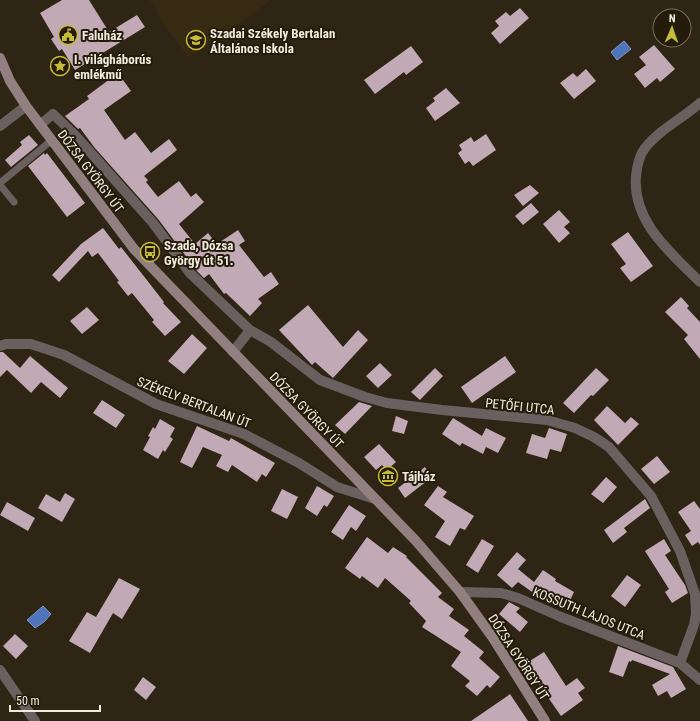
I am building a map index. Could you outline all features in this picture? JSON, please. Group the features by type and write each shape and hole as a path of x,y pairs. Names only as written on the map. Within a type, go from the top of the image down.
{"main road":[{"name":"DÓZSA GYÖRGY ÚT","path":"0,58 10,81 26,106 134,250 416,541 460,592 493,638 545,721"}],"street":[{"path":"700,103 660,133 646,148 640,156 635,181 637,203 645,222 700,282"},
{"path":"0,126 26,106"},
{"name":"DÓZSA GYÖRGY ÚT","path":"40,125 54,114 76,136 152,223 190,273 250,330"},
{"path":"233,352 250,330"},
{"name":"PETŐFI UTCA","path":"250,330 271,342 320,380 365,397 387,402 442,410 547,420 575,428 594,437 609,447 651,496 680,551 695,594 696,604 694,625 680,663"},
{"name":"SZÉKELY BERTALAN ÚT","path":"0,346 12,344 31,344 64,355 150,401 244,434 299,463 337,487 375,499"},
{"name":"KOSSUTH LAJOS UTCA","path":"460,592 501,593 518,598 561,617 680,663 700,680"},
{"path":"0,670 35,721"}],"lane":[{"path":"14,202 0,184 52,140"}],"shaded area":[{"name":"Szadai Székely Bertalan Általános Iskola","path":"150,0 270,0 258,11 189,58 162,22"}],"water":[{"path":"624,41 631,49 617,60 611,52"},
{"path":"43,606 51,614 44,622 35,628 27,620"}],"building":[{"path":"62,0 89,0 109,32 137,15 145,27 75,70 62,49 59,51 51,39 54,37 40,13"},
{"path":"520,8 529,18 500,44 491,33 499,26 495,21 506,12 510,16"},
{"path":"411,46 423,62 406,75 404,72 375,94 364,80"},
{"path":"652,47 652,48 657,48 675,69 660,82 657,78 645,88 634,74 646,65 639,57"},
{"path":"586,69 596,81 574,99 560,83 573,73 577,77"},
{"path":"118,73 131,91 104,110 125,140 135,132 151,153 169,139 177,150 144,176 148,180 146,182 158,197 179,181 191,197 196,193 204,202 179,224 195,244 208,233 217,244 238,230 245,241 239,245 264,277 271,272 279,284 258,299 262,303 250,316 226,293 224,294 209,274 204,278 197,271 158,219 94,147 80,128 78,129 65,116 89,99 87,96"},
{"path":"446,88 460,103 435,121 426,108 435,101 433,98"},
{"path":"486,134 496,150 473,166 469,161 465,164 458,153 462,150 459,145 471,137 474,142"},
{"path":"29,135 38,145 11,167 5,160 22,145 20,142"},
{"path":"44,153 45,155 47,153 85,203 67,217 28,166"},
{"path":"530,185 539,193 523,206 514,195"},
{"path":"531,203 539,212 523,225 515,216"},
{"path":"559,210 570,222 564,227 570,233 559,243 543,224"},
{"path":"103,228 119,249 121,247 164,302 163,303 181,322 165,336 152,322 154,320 132,293 128,296 117,282 119,281 98,253 92,257 88,251 59,282 52,275 81,244"},
{"path":"628,232 653,266 631,282 620,268 626,264 611,244"},
{"path":"681,297 689,306 687,308 700,322 700,359 684,339 688,335 665,312"},
{"path":"308,305 343,347 358,330 368,340 333,378 315,362 312,365 279,330"},
{"path":"87,307 99,320 82,334 70,321"},
{"path":"192,334 207,348 184,374 168,361"},
{"path":"0,352 3,352 20,368 30,356 68,388 60,398 41,382 31,393 7,370 0,377"},
{"path":"505,356 516,372 472,403 461,387"},
{"path":"380,363 392,375 378,388 366,376"},
{"path":"435,368 443,376 420,400 411,392"},
{"path":"596,368 609,380 593,396 591,395 574,413 563,403"},
{"path":"102,400 125,415 116,428 93,413"},
{"path":"359,402 372,406 345,434 335,425"},
{"path":"607,406 625,423 631,417 639,424 618,445 594,420"},
{"path":"396,416 408,421 404,434 392,431"},
{"path":"453,418 482,436 486,428 506,438 498,453 486,447 483,454 462,443 460,446 442,434"},
{"path":"160,419 175,428 170,437 173,439 165,452 163,450 158,459 143,450 150,437 148,436 153,427 155,429"},
{"path":"197,426 229,441 231,438 275,463 266,477 262,474 257,482 232,465 228,472 216,466 222,455 203,447 192,468 180,462"},
{"path":"549,428 567,434 561,452 550,449 547,459 526,453 532,434 545,438"},
{"path":"379,444 396,462 387,470 382,465 376,470 364,457"},
{"path":"657,456 670,472 654,484 641,469"},
{"path":"425,467 432,477 405,498 398,488"},
{"path":"606,477 617,487 603,503 591,494"},
{"path":"317,486 334,496 327,507 324,505 317,516 305,508"},
{"path":"438,486 447,492 443,497 474,516 465,530 460,528 450,546 435,537 445,521 424,505"},
{"path":"282,489 298,497 287,519 271,511"},
{"path":"65,493 75,499 62,522 38,508 46,494 60,502"},
{"path":"645,499 650,508 624,528 627,532 613,543 604,530"},
{"path":"694,501 700,509 700,545 698,542 692,546 685,535 691,531 678,512"},
{"path":"7,502 35,518 28,531 0,515"},
{"path":"349,505 366,516 356,531 351,527 343,540 331,532"},
{"path":"367,537 388,553 393,547 407,556 406,557 442,593 438,597 454,609 449,616 469,630 464,636 484,652 479,658 500,677 490,688 487,685 477,696 465,686 470,681 451,666 461,652 422,627 426,621 409,603 411,601 385,578 378,588 362,576 360,579 345,568"},
{"path":"482,539 494,546 478,573 466,565"},
{"path":"664,539 671,551 665,555 685,585 688,593 672,603 665,592 669,589 645,551"},
{"path":"517,552 526,560 518,569 534,582 543,570 556,579 555,581 574,592 566,609 551,601 549,604 518,582 512,588 497,575"},
{"path":"627,575 641,585 625,607 611,596"},
{"path":"119,578 140,589 122,619 113,613 90,653 69,641 87,612 96,617"},
{"path":"509,602 520,608 516,612 528,622 520,632 499,614"},
{"path":"15,634 28,646 16,659 3,646"},
{"path":"618,646 673,667 686,689 671,698 667,691 658,696 652,685 670,674 632,660 631,662 629,661 623,677 609,672"},
{"path":"544,652 566,686 577,678 585,688 578,693 583,700 561,716 525,664"},
{"path":"143,677 156,687 146,700 134,690"},
{"path":"510,694 528,721 471,721 506,697"}],"place":[{"name":"Faluház","path":"68,35"},
{"name":"Szadai Székely Bertalan Általános Iskola","path":"196,40"},
{"name":"I. világháborús emlékmű","path":"60,66"},
{"name":"Szada, Dózsa György út 51.","path":"150,252"},
{"name":"Tájház","path":"388,476"}]}
